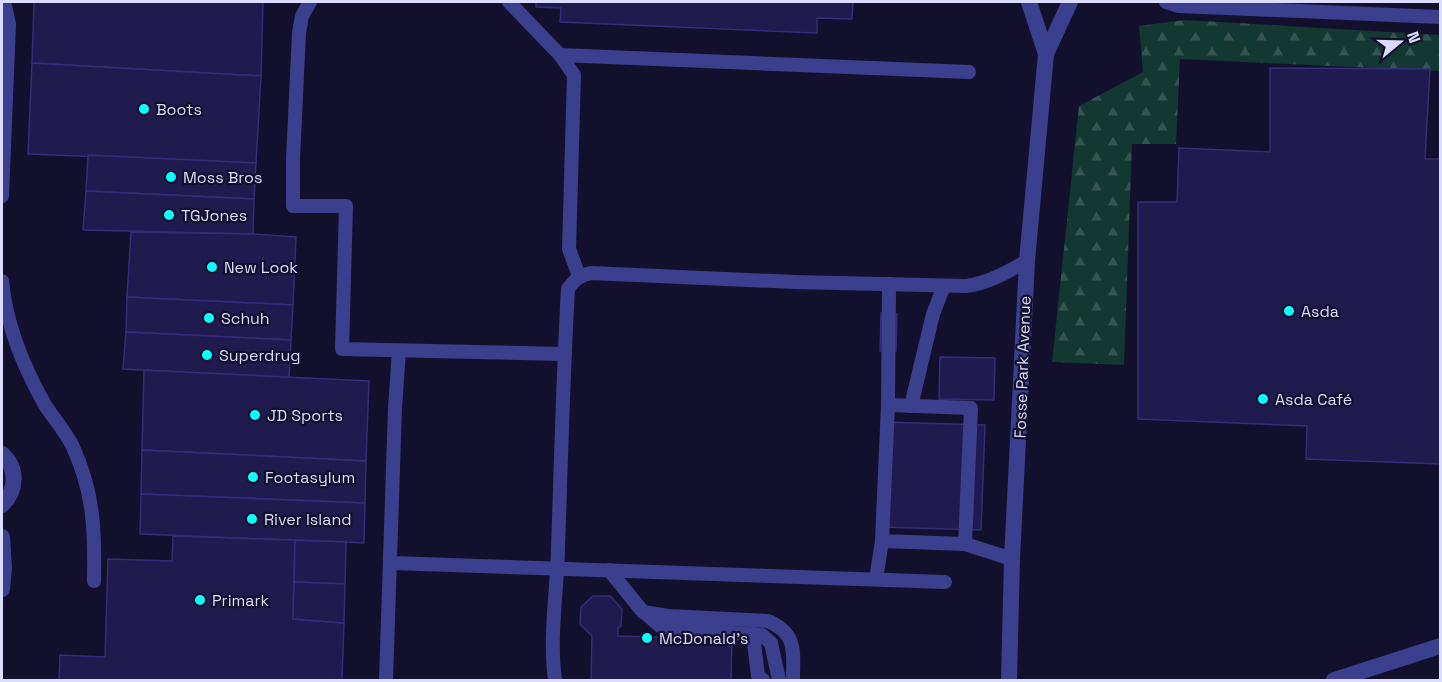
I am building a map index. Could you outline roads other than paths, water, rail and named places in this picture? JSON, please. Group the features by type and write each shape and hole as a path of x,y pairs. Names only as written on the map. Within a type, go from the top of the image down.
{"street":[{"name":"Fosse Park Avenue","path":"1029,2 1046,54"},
{"name":"Fosse Park Avenue","path":"1009,681 1012,559 1027,261 1046,54 1070,2"},
{"path":"2,454 10,463 14,474 14,484 10,495 2,505"},
{"path":"2,537 4,568 2,589"},
{"path":"1334,681 1440,646"}],"lane":[{"path":"2,196 9,24 4,2"},
{"path":"310,2 302,16 298,33 293,159 294,206 346,206 342,349 565,354"},
{"path":"509,2 560,55 574,75 569,249 579,276"},
{"path":"1166,2 1179,6 1440,17"},
{"path":"560,55 969,72"},
{"path":"555,681 552,657 558,568 568,289 579,276 591,273 944,286 981,284 1027,261"},
{"path":"2,281 4,307 20,355 45,404 72,445 90,490 95,533 94,581"},
{"path":"876,579 882,541 890,284"},
{"path":"911,406 933,314 944,286"},
{"path":"386,681 399,351"},
{"path":"888,405 971,408 965,544"},
{"path":"882,541 965,544 1012,559"},
{"path":"390,563 945,582"},
{"path":"609,570 643,612 660,626 671,629 762,635 771,643 779,681"},
{"path":"643,612 668,616 774,623 789,634 793,646 793,681"},
{"path":"753,634 758,676 763,681"}],"place":[{"name":"Boots","path":"144,109"},
{"name":"Moss Bros","path":"171,177"},
{"name":"TGJones","path":"169,215"},
{"name":"New Look","path":"212,267"},
{"name":"Asda","path":"1289,311"},
{"name":"Schuh","path":"209,318"},
{"name":"Superdrug","path":"207,355"},
{"name":"Asda Café","path":"1263,399"},
{"name":"JD Sports","path":"255,415"},
{"name":"Footasylum","path":"253,477"},
{"name":"River Island","path":"252,519"},
{"name":"Primark","path":"200,600"},
{"name":"McDonald's","path":"647,638"}]}
